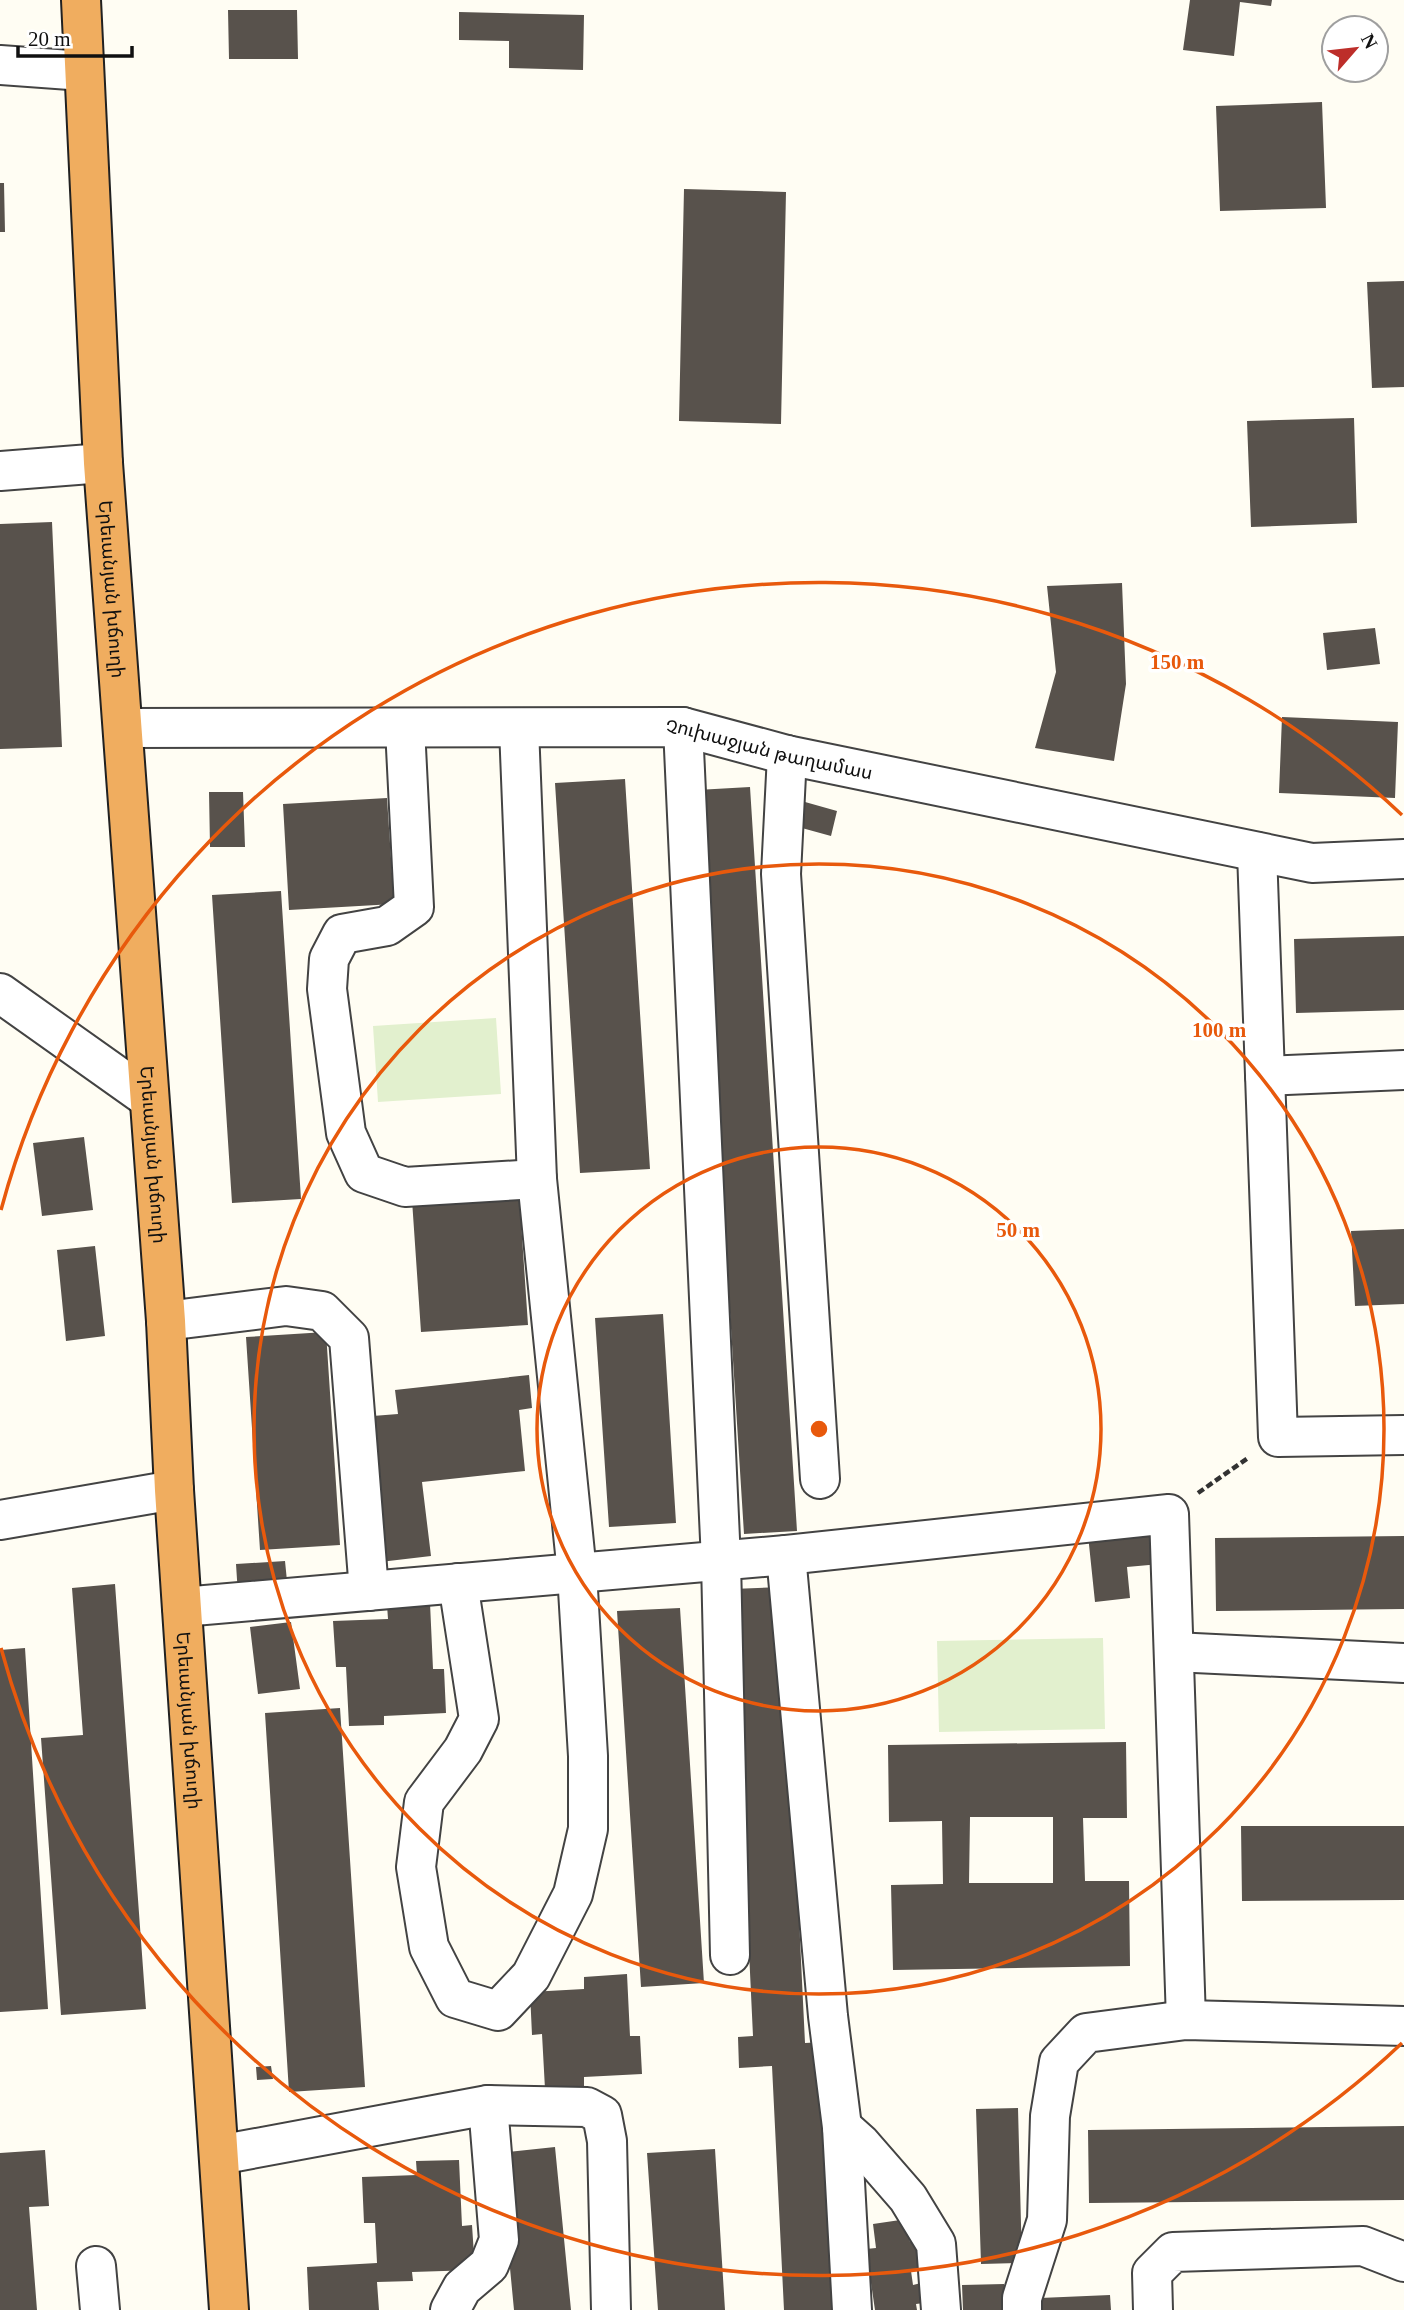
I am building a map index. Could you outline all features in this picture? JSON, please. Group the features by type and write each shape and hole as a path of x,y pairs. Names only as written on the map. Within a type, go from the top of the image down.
{"highway":[{"name":"Երեւանյան խճուղի","path":"81,0 103,463 166,1321 174,1490 229,2310"}],"street":[{"path":"0,65 84,71"},
{"path":"0,471 103,463"},
{"path":"458,1583 479,1719 463,1750 424,1802 416,1867 429,1947 455,1998 498,2011 531,1976 573,1894 588,1829 588,1756 577,1573 537,1178 519,727"},
{"path":"683,727 721,1561 730,1955"},
{"name":"Չուխաջյան թաղամաս","path":"124,728 683,727 787,755 1312,863 1404,859"},
{"path":"405,728 414,906 387,926 342,934 328,959 327,989 346,1133 363,1173 405,1187 537,1178"},
{"path":"787,755 781,874 820,1479"},
{"path":"1257,852 1278,1437 1404,1435"},
{"path":"0,993 148,1098"},
{"path":"1265,1076 1404,1070"},
{"path":"166,1321 286,1306 322,1311 349,1338 369,1591"},
{"path":"0,1520 174,1490"},
{"path":"182,1607 786,1555 1169,1514 1186,2020"},
{"path":"786,1555 828,2016 842,2127 852,2310"},
{"path":"1174,1653 1404,1663"},
{"path":"1023,2310 1022,2298 1047,2220 1050,2116 1059,2062 1086,2033 1186,2020 1404,2026"},
{"path":"219,2155 488,2105 587,2107 602,2115 607,2141 611,2310"},
{"path":"450,2310 462,2288 489,2265 499,2239 488,2105"},
{"path":"842,2127 861,2144 908,2198 936,2244 941,2310"},
{"path":"1153,2310 1152,2273 1172,2252 1363,2246 1404,2262"},
{"path":"96,2266 100,2310"}],"path":[{"path":"1218,1479 1242,1463"}],"green space":[{"path":"496,1018 501,1094 378,1102 373,1026"},
{"path":"1103,1638 1105,1729 939,1732 937,1641"}],"building":[{"path":"1190,0 1272,0 1271,6 1240,2 1234,56 1183,50"},
{"path":"228,10 297,10 298,59 229,59"},
{"path":"459,12 584,15 583,70 509,68 509,41 459,40"},
{"path":"1322,102 1326,208 1220,211 1216,106"},
{"path":"0,183 4,183 5,232 0,232"},
{"path":"684,189 786,192 781,424 679,421"},
{"path":"1404,281 1404,387 1372,388 1367,282"},
{"path":"1354,418 1357,523 1251,527 1247,421"},
{"path":"52,522 62,747 0,749 0,524"},
{"path":"1122,583 1126,684 1114,761 1035,748 1056,672 1047,586"},
{"path":"1375,628 1380,664 1327,670 1323,633"},
{"path":"1282,717 1398,722 1395,798 1279,793"},
{"path":"625,779 650,1169 580,1173 555,783"},
{"path":"750,787 797,1531 744,1534 697,790"},
{"path":"209,792 243,792 245,847 210,847"},
{"path":"387,798 394,904 289,910 283,804"},
{"path":"798,800 837,811 831,836 791,825"},
{"path":"281,891 301,1199 232,1203 212,895"},
{"path":"1404,936 1404,1010 1296,1013 1294,939"},
{"path":"84,1137 93,1210 42,1216 33,1143"},
{"path":"519,1192 528,1325 421,1332 412,1200"},
{"path":"1404,1229 1404,1304 1355,1306 1351,1231"},
{"path":"95,1246 105,1336 66,1341 57,1250"},
{"path":"663,1314 676,1523 609,1527 595,1318"},
{"path":"326,1332 340,1545 260,1550 246,1337"},
{"path":"529,1375 532,1408 519,1410 525,1471 422,1482 431,1556 380,1562 360,1417 398,1414 395,1390"},
{"path":"1156,1528 1160,1564 1127,1567 1130,1598 1095,1602 1088,1535"},
{"path":"1404,1536 1404,1609 1216,1611 1215,1538"},
{"path":"285,1561 288,1591 238,1595 236,1564"},
{"path":"115,1584 146,2009 61,2015 41,1738 83,1735 72,1588"},
{"path":"783,1587 805,2043 823,2042 836,2310 784,2310 772,2066 739,2068 738,2037 753,2036 732,1589"},
{"path":"430,1603 433,1669 444,1669 446,1713 384,1716 384,1725 349,1726 346,1667 336,1667 333,1621 388,1619 387,1605"},
{"path":"680,1608 704,1983 641,1987 617,1611"},
{"path":"291,1622 300,1689 258,1694 250,1627"},
{"path":"25,1648 48,2009 0,2012 0,1650"},
{"path":"340,1708 365,2087 289,2092 265,1713"},
{"path":"1126,1742 1127,1818 1083,1818 1085,1881 1129,1881 1130,1966 893,1970 891,1885 943,1884 942,1821 889,1822 888,1745","holes":["970,1817 1053,1817 1053,1883 969,1883"]},
{"path":"1241,1826 1404,1826 1404,1900 1242,1901"},
{"path":"627,1974 630,2036 640,2036 642,2074 584,2077 584,2087 545,2089 542,2034 532,2035 530,1992 584,1989 584,1977"},
{"path":"271,2066 273,2079 257,2080 256,2067"},
{"path":"1018,2108 1022,2263 981,2264 976,2109"},
{"path":"1404,2126 1404,2200 1089,2203 1088,2130"},
{"path":"555,2147 571,2310 514,2310 499,2153"},
{"path":"715,2149 725,2310 658,2310 647,2153"},
{"path":"45,2150 49,2206 29,2207 37,2310 0,2310 0,2153"},
{"path":"459,2160 462,2226 472,2225 475,2270 412,2272 413,2281 377,2282 379,2310 309,2310 307,2267 377,2263 375,2223 364,2223 362,2177 417,2175 416,2161"},
{"path":"907,2219 910,2242 923,2240 927,2268 911,2271 913,2285 921,2283 924,2303 916,2304 917,2310 875,2310 866,2249 876,2248 873,2224"},
{"path":"1004,2284 1005,2310 963,2310 962,2285"},
{"path":"1110,2295 1111,2310 1040,2310 1040,2298"}]}
